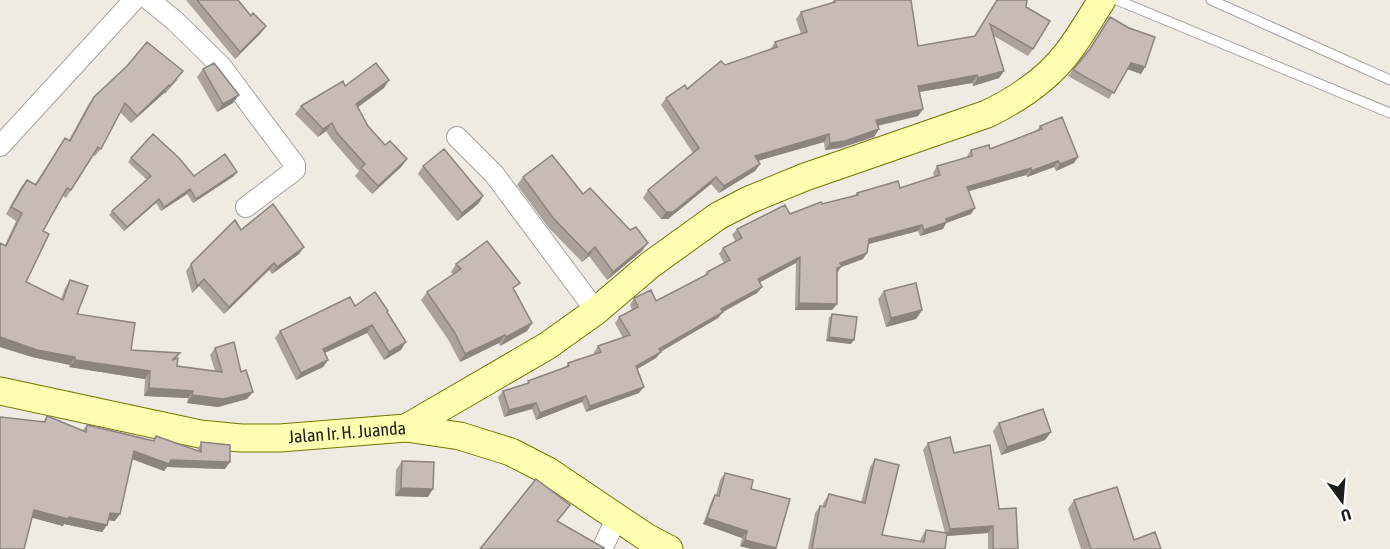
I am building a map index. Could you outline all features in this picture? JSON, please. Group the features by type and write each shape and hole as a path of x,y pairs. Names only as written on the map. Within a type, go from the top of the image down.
{"street":[{"path":"0,146 134,0"},
{"path":"149,0 174,20 221,66 295,165 295,170 246,207"},
{"path":"406,428 546,346 596,311 650,265 718,216 749,200 805,177 987,114 1010,103 1039,82 1068,53 1102,0"},
{"path":"457,137 494,174 596,311"},
{"name":"Jalan Ir. H. Juanda","path":"0,391 200,434 242,438 280,438 406,428 460,436 511,452 548,471 646,537 669,549"},
{"path":"602,549 617,517"}],"lane":[{"path":"1117,0 1390,113"},
{"path":"1211,0 1390,80"}],"building":[{"path":"197,0 238,0 251,16 253,13 266,26 240,52"},
{"path":"835,0 911,0 918,46 975,36 997,0 1027,0 1026,7 1050,21 1033,49 990,24 1004,71 978,78 977,75 918,86 923,109 876,120 879,129 845,141 830,143 829,134 755,156 760,164 724,186 716,177 673,212 666,212 648,190 699,148 666,98 685,85 687,89 721,61 725,65 777,47 775,42 807,32 801,12 835,2"},
{"path":"1110,17 1129,28 1155,37 1145,67 1131,63 1114,93 1073,70 1090,49"},
{"path":"147,42 183,71 137,116 125,103 101,149 98,147 71,190 67,188 43,231 49,234 26,282 63,300 70,280 88,286 77,314 135,323 131,350 180,353 172,360 178,358 177,366 222,372 215,348 234,342 241,372 246,370 253,392 223,399 192,395 193,391 149,388 150,371 75,360 75,357 37,350 0,337 0,243 6,246 22,213 11,207 27,180 36,185 65,138 70,141 94,97 127,66"},
{"path":"214,63 239,95 223,104 203,69"},
{"path":"376,63 389,80 356,104 368,126 385,145 390,141 407,159 378,186 361,168 365,164 337,133 332,123 323,129 301,106 343,81 345,86"},
{"path":"1062,117 1078,157 1060,164 1058,161 1031,171 1031,168 967,187 975,208 946,219 947,222 924,230 922,225 869,239 867,253 840,263 842,266 837,268 837,304 799,303 800,257 758,279 762,287 721,309 723,312 659,349 661,352 636,366 644,387 590,406 586,396 540,413 536,403 509,410 503,391 529,383 528,381 569,366 568,363 601,352 598,346 630,335 619,317 638,307 634,298 651,290 656,301 730,260 723,248 742,238 737,229 785,205 790,214 821,202 822,204 858,195 857,193 898,181 900,188 940,175 937,166 972,156 971,150 989,145 990,149 1042,129 1040,126"},
{"path":"153,134 179,158 194,176 225,154 237,172 196,199 190,189 164,207 159,199 127,227 112,211 151,176 131,158"},
{"path":"444,149 483,196 462,213 423,166"},
{"path":"552,155 583,194 590,188 630,230 636,227 648,243 613,272 595,247 588,254 554,219 523,177"},
{"path":"273,204 304,247 277,267 274,263 229,307 204,279 197,286 191,264 235,220 241,230"},
{"path":"487,241 520,283 513,288 532,323 465,354 455,333 427,292 461,269 456,264"},
{"path":"916,283 922,310 891,318 884,291"},
{"path":"375,292 406,342 389,352 372,325 323,349 328,360 301,373 280,331 350,297 355,306"},
{"path":"832,314 857,317 854,340 829,337"},
{"path":"1043,409 1051,432 1007,447 999,423"},
{"path":"47,416 86,432 87,425 154,441 156,436 201,452 201,442 230,445 230,462 171,460 169,464 134,451 120,514 110,513 107,525 69,517 68,519 34,510 24,549 0,549 0,417 45,422"},
{"path":"950,437 954,453 990,445 999,509 1016,508 1018,549 993,549 993,526 950,529 928,443"},
{"path":"875,459 899,465 882,535 924,542 926,530 947,533 945,549 812,549 820,506 825,507 829,494 865,503"},
{"path":"402,461 434,462 433,489 401,488"},
{"path":"725,473 753,480 751,489 790,499 776,548 745,540 747,531 707,518 715,495 719,496"},
{"path":"536,479 570,505 557,521 604,549 480,549"},
{"path":"1117,487 1134,540 1155,532 1161,549 1091,549 1074,500"}]}
